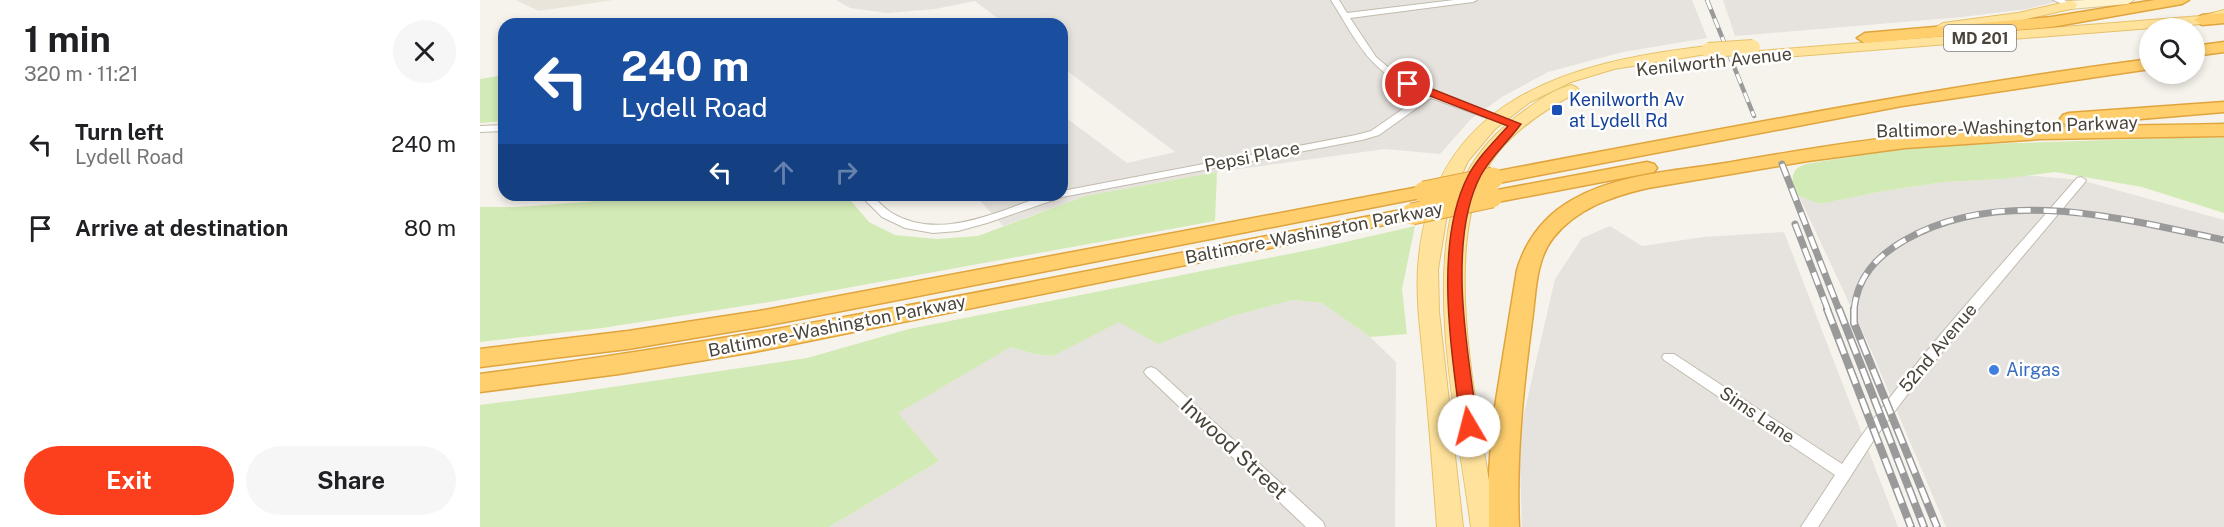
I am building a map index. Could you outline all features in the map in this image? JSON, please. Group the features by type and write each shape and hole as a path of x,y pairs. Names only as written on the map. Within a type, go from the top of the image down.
{"highway":[{"name":"MD 201","path":"1865,38 2061,20 2182,0"},
{"name":"MD 201","path":"2205,19 2224,16"},
{"path":"2205,50 2224,47"},
{"path":"2205,58 2224,56"},
{"path":"2033,79 2106,63 2139,58"},
{"name":"Baltimore-Washington Parkway","path":"480,382 619,365 754,343 1412,214 1492,188 1887,103 2033,79 2139,65"},
{"path":"2010,124 2224,107"},
{"name":"Baltimore-Washington Parkway","path":"480,358 628,340 759,319 1424,192 1492,188 1628,171 1811,140 1908,129 2010,124 2224,120"},
{"path":"1504,527 1502,477 1506,413 1526,284 1539,242 1555,223 1575,207 1597,196 1644,183 1876,145 2015,135 2224,130"}],"main road":[{"name":"Kenilworth Avenue","path":"1756,51 2007,19 2092,0"},
{"name":"Kenilworth Avenue","path":"2070,5 2127,0"},
{"name":"Kenilworth Avenue","path":"1450,527 1428,301 1428,254 1438,207 1453,172 1477,137 1496,117 1544,88 1598,68 1662,54 1712,54 2139,24"},
{"name":"Kenilworth Avenue","path":"1484,527 1456,320 1457,242 1466,195 1474,176 1484,160 1515,124 1550,100 1584,84 1642,68 1712,54"}],"street":[{"path":"1335,0 1377,63 1389,74 1431,93 1515,124"},
{"path":"1345,16 1473,0"},
{"path":"2057,0 2070,5"},
{"name":"Pepsi Place","path":"1068,193 1358,138 1384,128 1431,93"},
{"path":"480,129 498,128"},
{"name":"52nd Avenue","path":"1809,527 1908,383 2081,180"},
{"path":"870,201 876,209 899,223 937,228 983,223 1042,201"},
{"name":"Sims Lane","path":"1669,357 1844,473"},
{"name":"Inwood Street","path":"1151,372 1317,527"}],"shaded area":[{"path":"516,0 613,0 539,11"},
{"path":"836,0 1692,0 1707,38 1623,52 1548,72 1502,97 1471,119 1440,154 1385,149 1217,172 1085,196 1003,226 980,201 1068,201 1068,119 1127,163 1175,152 1068,72 1068,18 997,18 975,1 935,9 887,13 850,8"},
{"path":"1723,0 2062,0 2027,9 1962,17 1735,36"},
{"path":"2024,175 2081,180 2224,220 2224,527 1946,527 1871,350 1799,196 1820,204 1944,182 2002,179"},
{"path":"1610,226 1642,246 1704,237 1784,232 1898,527 1522,527 1519,435 1555,279 1582,238"},
{"path":"1293,300 1322,303 1370,337 1396,362 1395,527 829,527 939,461 897,413 1011,347 1034,354 1053,356 1119,321 1229,317"}],"green space":[{"path":"498,76 498,122 480,123 480,79"},
{"path":"2224,138 2224,213 2142,187 2055,172 2002,179 1944,182 1820,204 1799,196 1793,181 1796,170 1806,164 1878,152 1949,145"},
{"path":"1217,172 1215,221 775,301 602,328 480,342 480,207 517,207 597,201 851,201 869,222 895,235 937,239 978,236 1085,196"},
{"path":"1415,226 1402,289 1407,334 1370,337 1322,303 1293,300 1229,317 1158,344 1119,322 1053,356 1034,354 1011,347 898,413 939,461 829,527 480,527 480,405 807,358 909,329 1319,248"}],"railway":[{"path":"1707,0 1754,116"},
{"path":"1782,164 1839,310"},
{"path":"1854,310 1859,287 1864,278 1877,260 1895,246 1942,223 1981,214 2021,210 2104,216 2224,240"},
{"path":"1795,224 1828,310"},
{"path":"1827,309 1911,527"},
{"path":"1839,309 1924,527"},
{"path":"1854,310 1854,323 1937,527"}],"place":[{"name":"Kenilworth Av at Lydell Rd","path":"1557,110"},
{"name":"Airgas","path":"1994,370"}],"route":[{"path":"1408,84 1515,124 1484,160 1474,176 1466,195 1457,242 1456,320 1469,426"}]}
